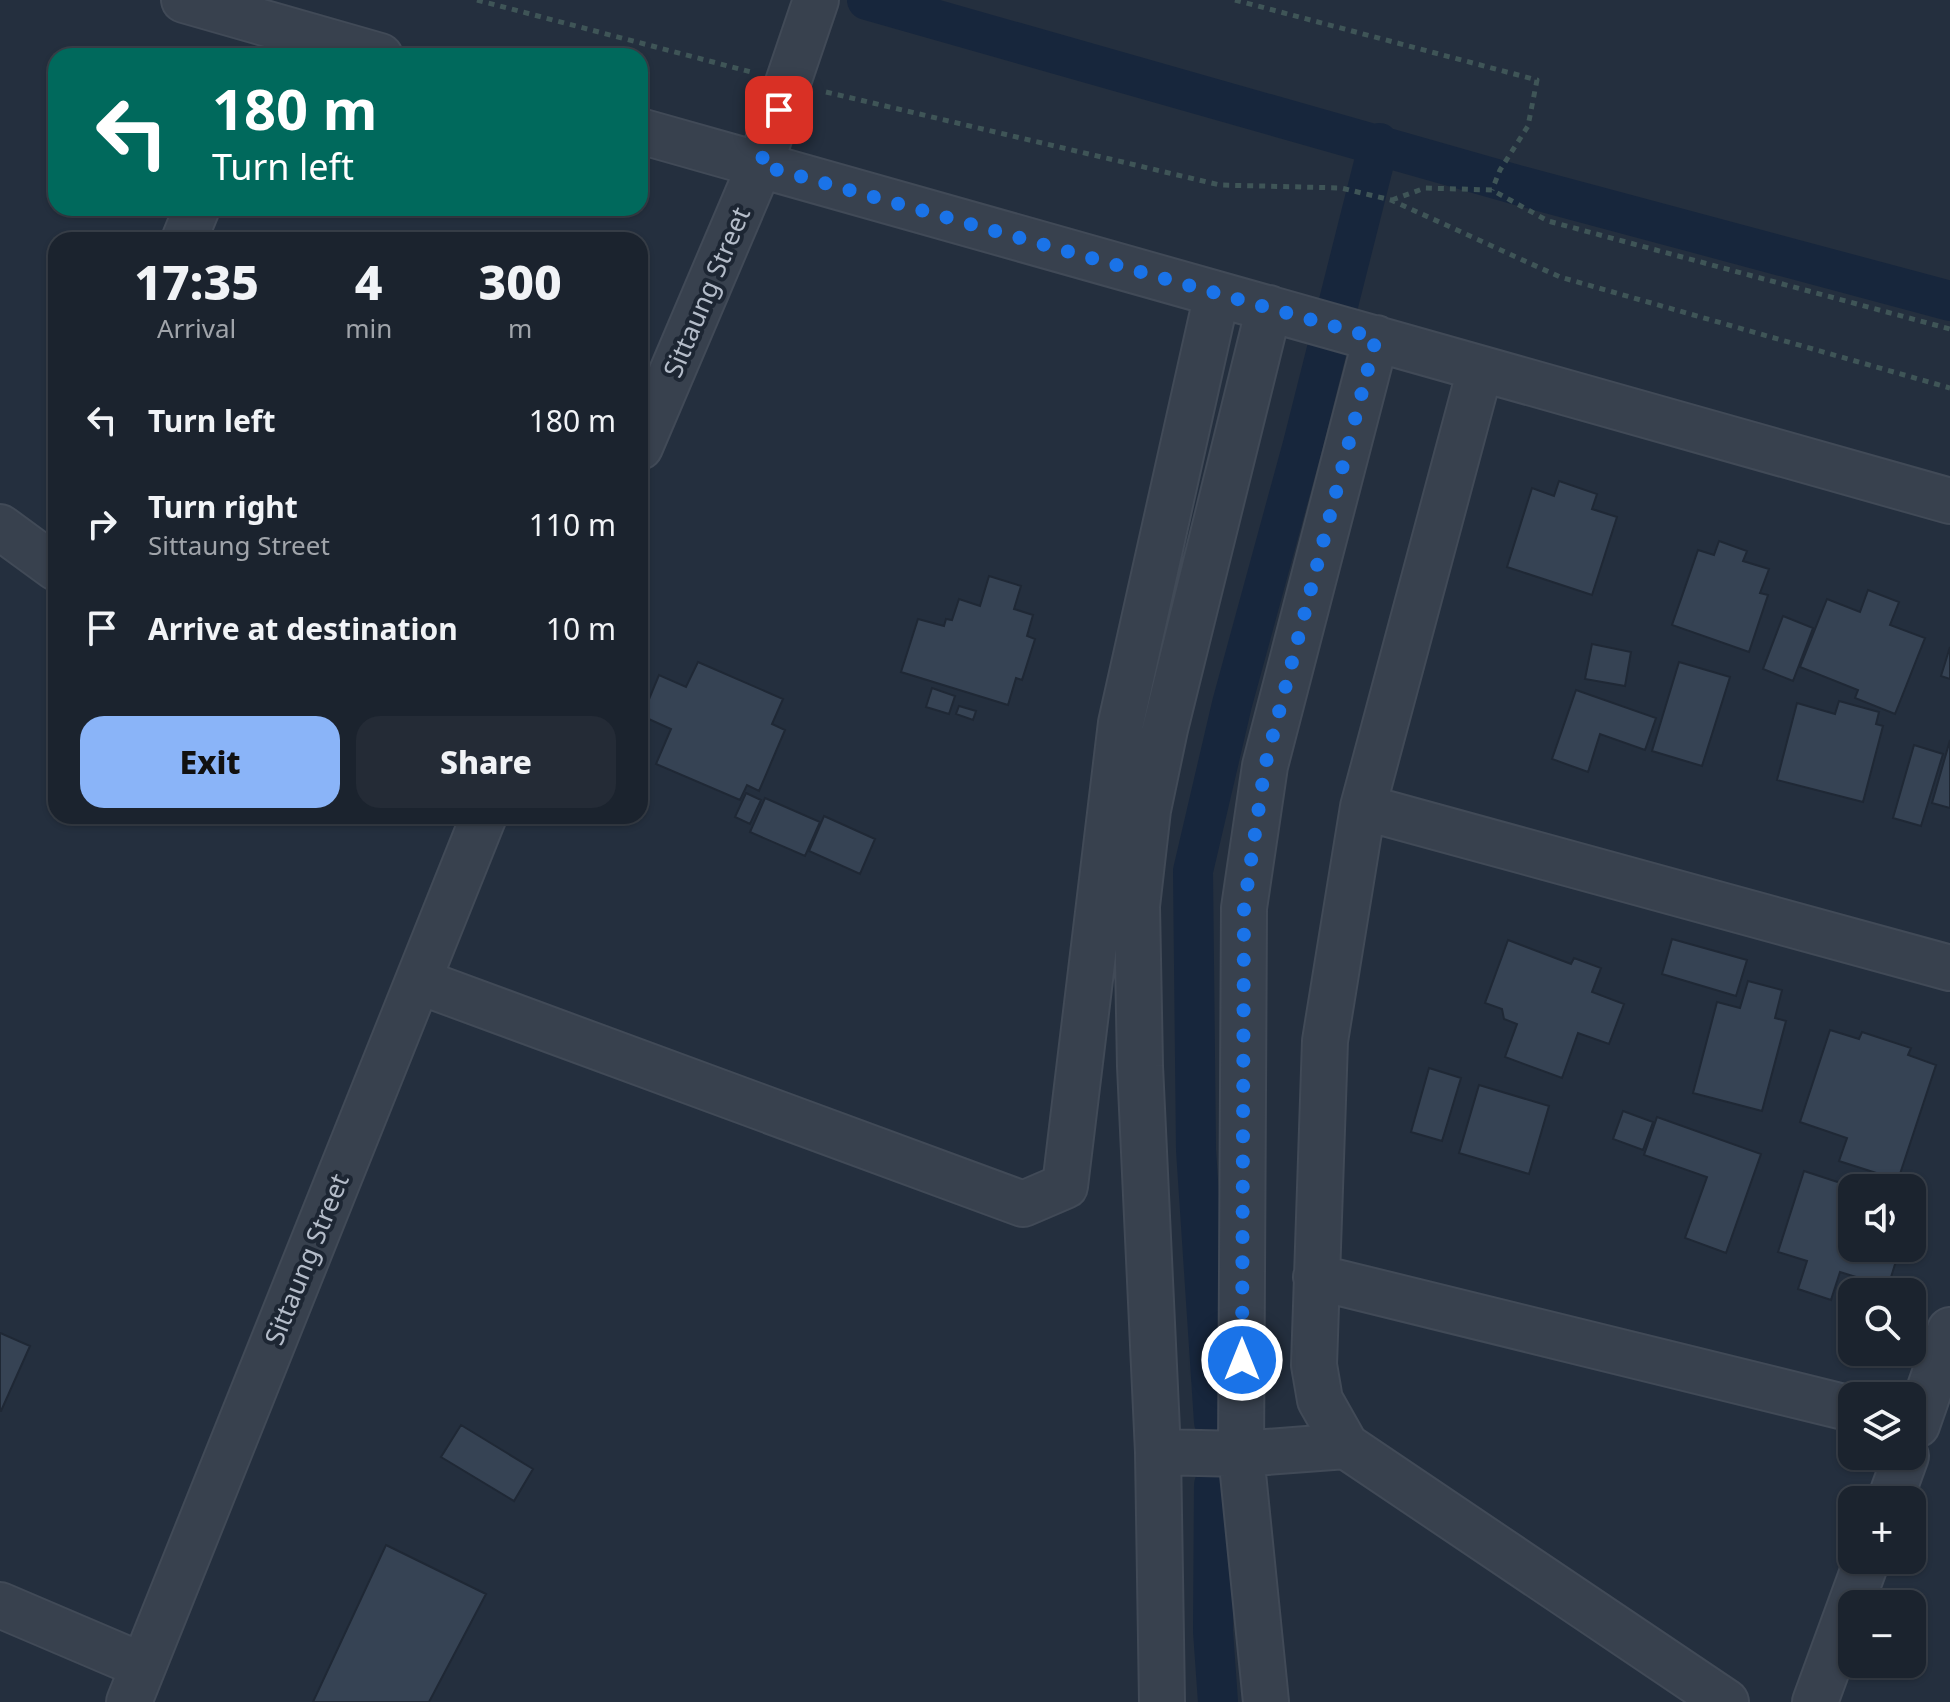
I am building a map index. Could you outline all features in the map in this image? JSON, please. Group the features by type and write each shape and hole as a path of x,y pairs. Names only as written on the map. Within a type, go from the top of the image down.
{"street":[{"path":"184,0 268,41 320,48"},
{"name":"Sittaung Street","path":"648,428 760,165 812,14"},
{"path":"648,133 1950,501"},
{"path":"418,981 1023,1204 1065,1186 1121,723 1217,294"},
{"path":"1162,1702 1158,1452 1140,1066 1137,906 1148,810 1165,729 1286,313"},
{"path":"1266,1702 1241,1454 1244,908 1265,766 1365,335"},
{"path":"1480,370 1363,807 1325,1041 1313,1351 1320,1400 1346,1446 1726,1702"},
{"path":"0,527 48,554"},
{"path":"1363,807 1950,968"},
{"name":"Sittaung Street","path":"136,1684 481,824"},
{"path":"1316,1277 1838,1406"},
{"path":"1926,1397 1950,1330"},
{"path":"1158,1452 1241,1454 1346,1446"},
{"path":"1815,1702 1862,1574"},
{"path":"0,1605 136,1684"}],"path":[{"path":"477,0 789,82 1220,185 1341,188 1391,200 1560,277 1950,388"},
{"path":"1235,0 1537,80 1528,126 1500,170 1492,190"},
{"path":"1391,200 1425,188 1492,190 1548,221 1950,329"}],"building":[{"path":"1559,481 1597,494 1592,509 1617,517 1592,595 1507,567 1532,488 1554,496"},
{"path":"1719,541 1747,551 1743,561 1769,569 1760,593 1768,595 1749,652 1672,625 1698,550 1714,555"},
{"path":"989,576 1021,586 1014,609 1033,615 1027,636 1035,639 1022,680 1016,678 1008,705 901,672 918,619 944,626 946,619 952,620 959,599 980,606"},
{"path":"1868,590 1899,602 1890,625 1925,638 1895,714 1855,698 1858,690 1800,667 1827,599 1860,612"},
{"path":"1783,616 1813,628 1793,681 1763,669"},
{"path":"1592,644 1631,652 1625,686 1585,679"},
{"path":"1950,647 1950,679 1941,676"},
{"path":"698,662 783,699 772,724 785,730 759,791 747,785 740,800 656,764 671,729 648,719 648,702 659,675 686,687"},
{"path":"1679,662 1730,677 1702,766 1652,751"},
{"path":"932,688 955,696 949,714 926,707"},
{"path":"1576,690 1656,718 1645,750 1600,734 1588,772 1552,759"},
{"path":"1839,701 1879,712 1876,724 1883,726 1863,802 1777,780 1797,703 1835,714"},
{"path":"959,706 976,711 973,720 956,714"},
{"path":"1950,740 1950,808 1932,803"},
{"path":"1914,745 1943,754 1921,826 1893,818"},
{"path":"746,793 761,800 750,824 735,817"},
{"path":"765,798 820,822 805,856 750,832"},
{"path":"824,816 875,839 860,874 809,851"},
{"path":"1672,939 1747,960 1736,996 1662,974"},
{"path":"1508,940 1571,964 1574,958 1601,968 1592,992 1624,1004 1609,1044 1578,1033 1562,1078 1505,1057 1517,1024 1504,1019 1502,1009 1485,1003"},
{"path":"1748,981 1782,990 1775,1018 1786,1021 1762,1111 1693,1093 1717,1002 1740,1008"},
{"path":"1830,1030 1859,1039 1862,1032 1911,1048 1908,1055 1936,1065 1900,1174 1879,1174 1839,1161 1847,1138 1800,1122"},
{"path":"1429,1068 1461,1078 1442,1141 1411,1132"},
{"path":"1479,1085 1549,1106 1529,1174 1459,1153"},
{"path":"1623,1111 1653,1122 1643,1150 1613,1139"},
{"path":"1657,1117 1761,1154 1726,1253 1685,1238 1707,1177 1644,1155"},
{"path":"1804,1171 1838,1182 1838,1262 1896,1262 1891,1278 1859,1278 1840,1272 1831,1300 1798,1289 1807,1261 1778,1252"},
{"path":"0,1333 30,1346 1,1411 0,1411"},
{"path":"461,1425 533,1469 514,1501 441,1457"},
{"path":"386,1545 486,1594 429,1702 313,1702"}],"waterway":[{"path":"867,0 1521,186 1950,301"},
{"path":"1214,1422 1196,1150 1193,871 1232,704 1303,444 1379,143"},
{"path":"1214,1485 1213,1631 1218,1702"}],"route":[{"path":"779,110 760,165 1376,338 1265,766 1244,908 1242,1360"}]}
